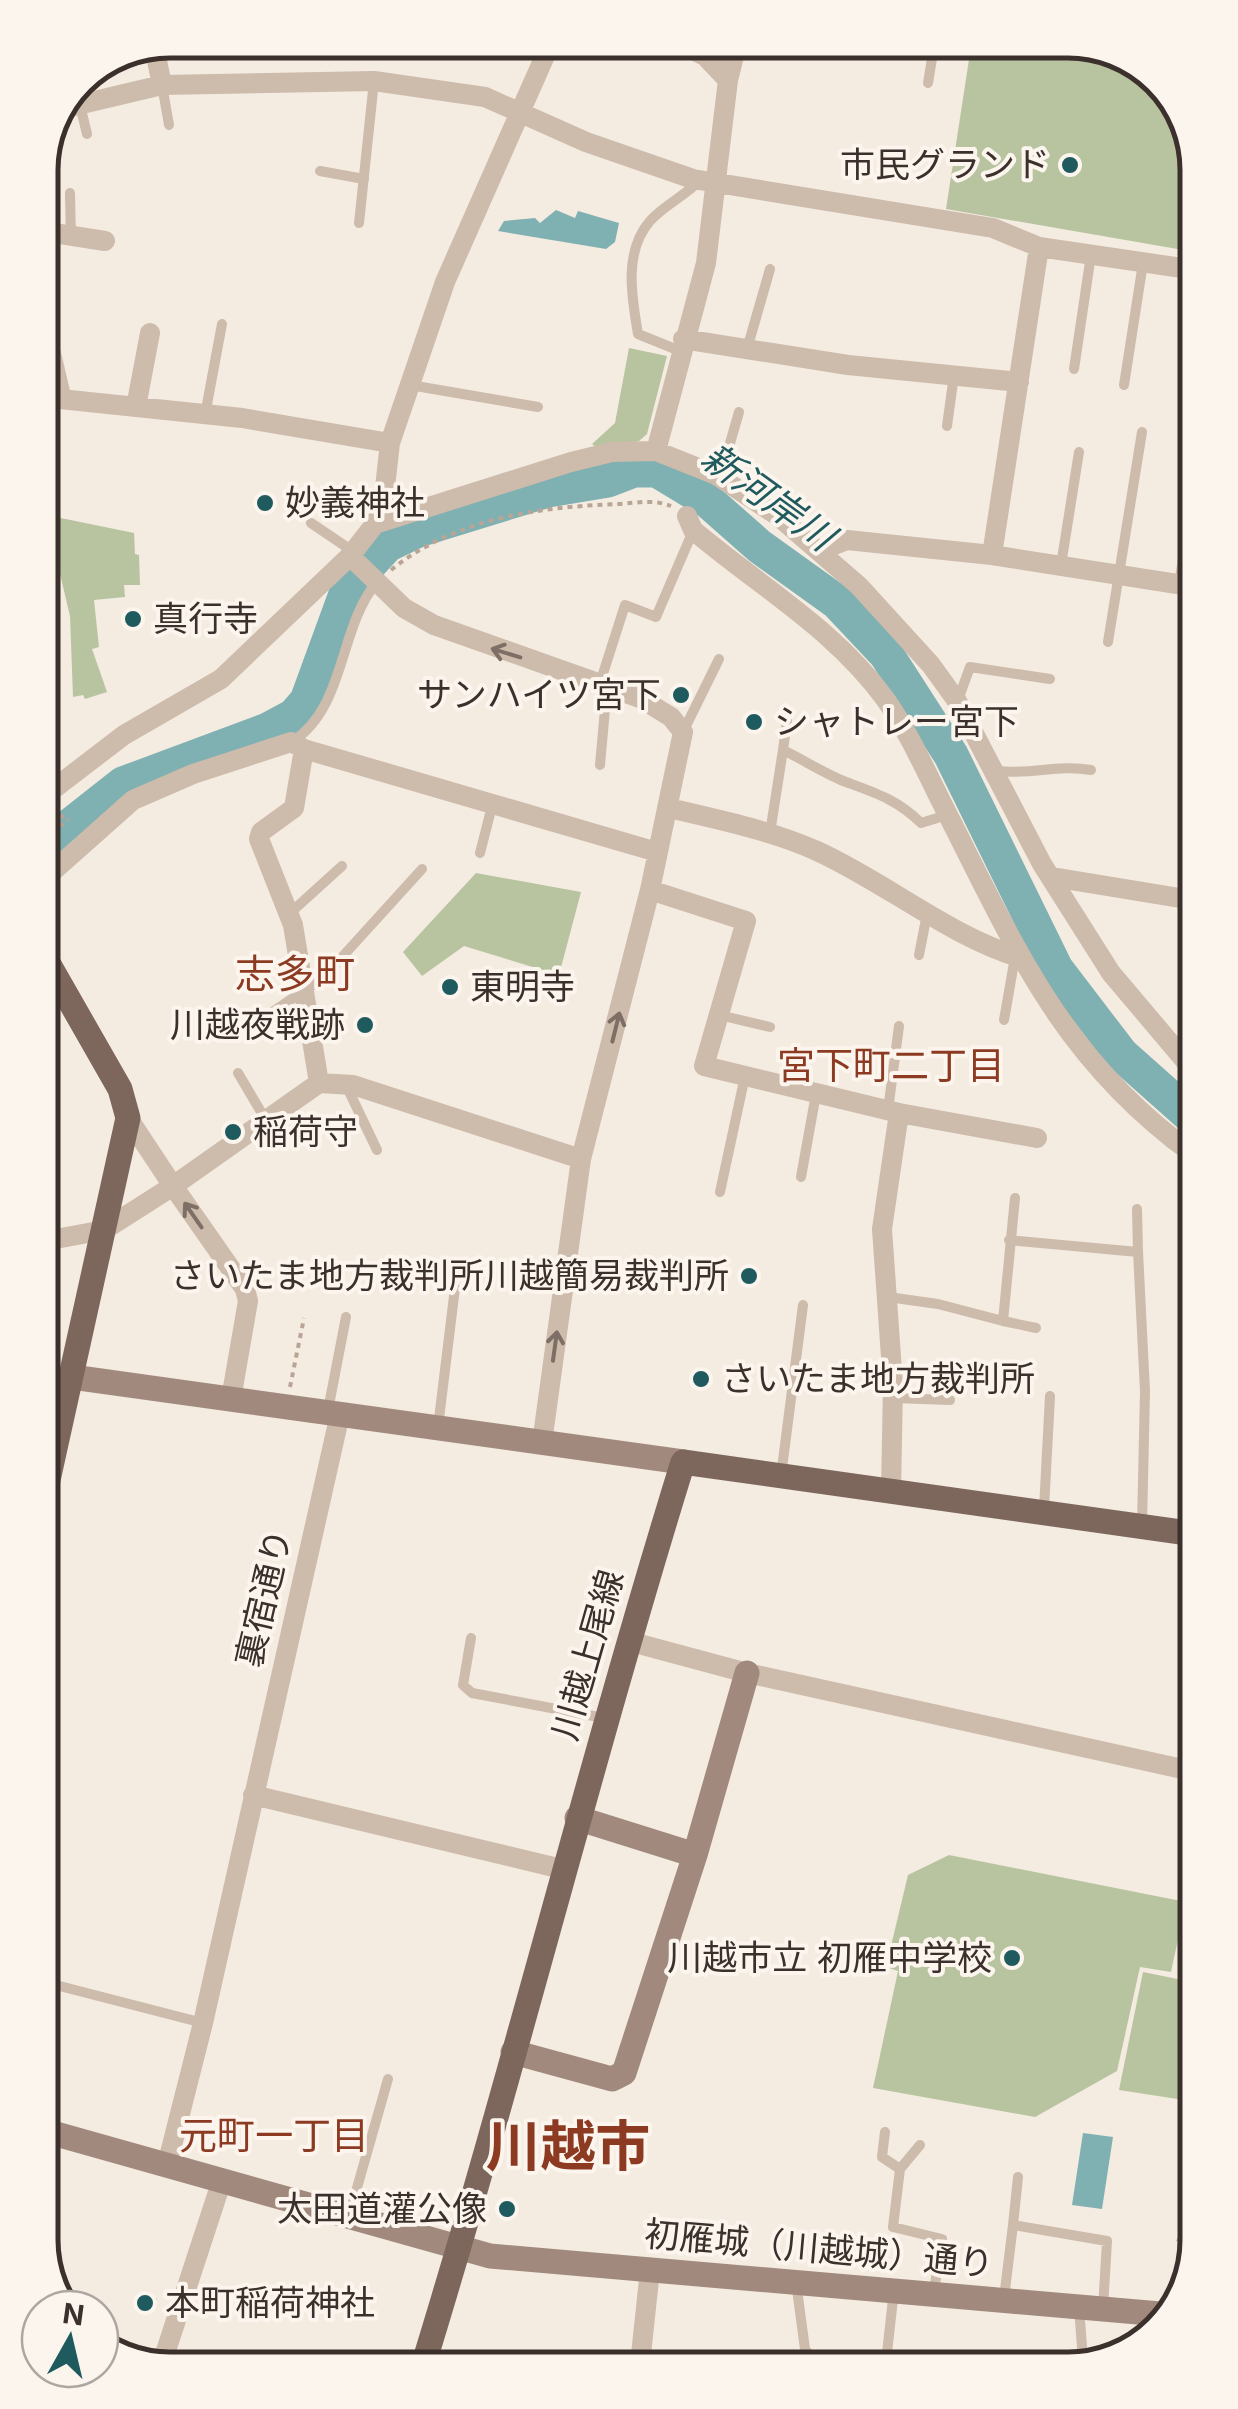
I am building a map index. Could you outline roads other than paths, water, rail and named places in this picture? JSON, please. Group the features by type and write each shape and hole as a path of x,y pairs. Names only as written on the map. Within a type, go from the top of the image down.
{"main road":[{"path":"58,980 120,1089 128,1118 58,1437"},
{"path":"683,1462 1180,1532"},
{"name":"川越上尾線","path":"428,2351 460,2250 562,1870 683,1462"}],"street":[{"path":"156,58 162,86"},
{"path":"58,786 124,735 221,679 354,557 375,524 382,504 390,443 445,282 545,58"},
{"path":"707,58 728,80"},
{"path":"656,451 681,345 706,263 709,182 734,58"},
{"path":"79,104 162,86 374,81 485,97 586,142 709,182 994,228 1039,247 1180,268"},
{"path":"58,235 106,241"},
{"path":"992,555 1039,247"},
{"path":"136,408 150,334"},
{"path":"681,345 748,349 1020,382"},
{"path":"58,399 205,414 390,443"},
{"path":"375,524 598,455 634,449 656,451 720,478 778,516 884,613 958,701 1052,877 1140,1012 1180,1056"},
{"path":"690,523 857,663 888,702 1042,998 1101,1074 1180,1143"},
{"path":"819,552 847,540 992,555 1180,584"},
{"path":"354,557 404,608 434,625 603,684 671,717 682,732 650,890 582,1159 542,1443"},
{"path":"298,746 294,808 261,832 259,840 288,915 319,1083"},
{"path":"58,868 134,800 194,774 298,746 658,852"},
{"path":"669,808 770,833 817,852 927,914 1018,958"},
{"path":"1052,877 1180,898"},
{"path":"650,890 746,921 704,1066 893,1112 1037,1138"},
{"path":"58,1239 104,1230 319,1083 344,1082 582,1159"},
{"path":"890,1492 893,1398 882,1229 893,1112"},
{"path":"128,1118 245,1289 248,1301 231,1399"},
{"path":"72,1377 683,1462"},
{"name":"裏宿通り","path":"167,2165 204,2023 334,1413"},
{"path":"628,1641 747,1672 1180,1768"},
{"path":"513,2052 612,2080 624,2072 694,1855 747,1672"},
{"path":"253,1796 562,1870"},
{"path":"577,1818 694,1855"},
{"name":"初雁城（川越城）通り","path":"58,2135 460,2250 1153,2313"},
{"path":"166,2351 222,2180"},
{"path":"641,2352 650,2270"}],"lane":[{"path":"928,84 932,58"},
{"path":"359,223 374,81"},
{"path":"162,86 169,125"},
{"path":"75,111 88,134"},
{"path":"320,171 364,179"},
{"path":"681,345 638,334 631,292 632,265 650,221 709,182"},
{"path":"70,192 72,237"},
{"path":"1074,368 1091,254"},
{"path":"1124,386 1143,262"},
{"path":"748,349 770,269"},
{"path":"205,414 222,324"},
{"path":"58,368 67,400"},
{"path":"947,426 954,376"},
{"path":"409,385 538,407"},
{"path":"720,478 739,412"},
{"path":"1108,642 1142,432"},
{"path":"1061,565 1079,452"},
{"path":"311,523 354,557"},
{"path":"600,765 603,684 625,605 656,617 690,523"},
{"path":"298,746 318,718 360,606 374,581"},
{"path":"682,732 696,714 718,660"},
{"path":"958,701 970,667 1050,679"},
{"path":"770,833 787,720"},
{"path":"783,750 844,782 876,791 904,806 922,823 948,815"},
{"path":"996,771 1035,775 1064,765 1091,770"},
{"path":"480,853 492,806"},
{"path":"288,915 342,866"},
{"path":"247,1028 324,978 422,870"},
{"path":"919,955 927,914"},
{"path":"1004,1020 1018,958"},
{"path":"718,1015 770,1027"},
{"path":"893,1112 899,1026"},
{"path":"238,1073 267,1122"},
{"path":"720,1192 745,1076"},
{"path":"344,1082 377,1150"},
{"path":"801,1177 816,1094"},
{"path":"1003,1321 1015,1198"},
{"path":"1137,1209 1145,1391 1142,1527"},
{"path":"1009,1240 1138,1252"},
{"path":"438,1428 454,1288"},
{"path":"888,1297 938,1304 1036,1328"},
{"path":"781,1477 803,1305"},
{"path":"334,1413 346,1317"},
{"path":"1044,1514 1050,1396"},
{"path":"893,1398 950,1400"},
{"path":"471,1638 463,1684 472,1692 606,1719"},
{"path":"58,1986 204,2023"},
{"path":"349,2217 388,2078"},
{"path":"885,2132 882,2157 900,2169"},
{"path":"920,2145 900,2169 893,2226 942,2239 934,2292"},
{"path":"1004,2299 1018,2177"},
{"path":"1013,2226 1106,2241 1084,2350"},
{"path":"795,2279 808,2352"},
{"path":"887,2352 894,2288"}],"water":[{"path":"556,210 575,218 578,211 619,223 615,242 606,249 498,231 504,221 535,218 540,223"},
{"path":"1083,2133 1113,2137 1102,2209 1072,2205"}],"waterway":[{"name":"新河岸川","path":"58,835 123,784 268,730 294,716 307,701 349,586 387,545 418,530 548,490 608,480 634,470 657,470 708,501 759,546 837,602 886,654 951,755 1056,969 1121,1054 1180,1106"}],"place":[{"name":"市民グランド","path":"1070,165"},
{"name":"妙義神社","path":"265,503"},
{"name":"真行寺","path":"133,619"},
{"name":"サンハイツ宮下","path":"681,695"},
{"name":"シャトレー宮下","path":"754,722"},
{"name":"東明寺","path":"450,987"},
{"name":"川越夜戦跡","path":"365,1025"},
{"name":"稲荷守","path":"233,1132"},
{"name":"さいたま地方裁判所川越簡易裁判所","path":"749,1276"},
{"name":"さいたま地方裁判所","path":"701,1379"},
{"name":"川越市立 初雁中学校","path":"1012,1958"},
{"name":"太田道灌公像","path":"507,2209"},
{"name":"本町稲荷神社","path":"145,2303"}],"district":[{"name":"志多町","path":"295,974"},
{"name":"宮下町二丁目","path":"891,1066"},
{"name":"元町一丁目","path":"274,2136"},
{"name":"川越市","path":"568,2147"}]}
